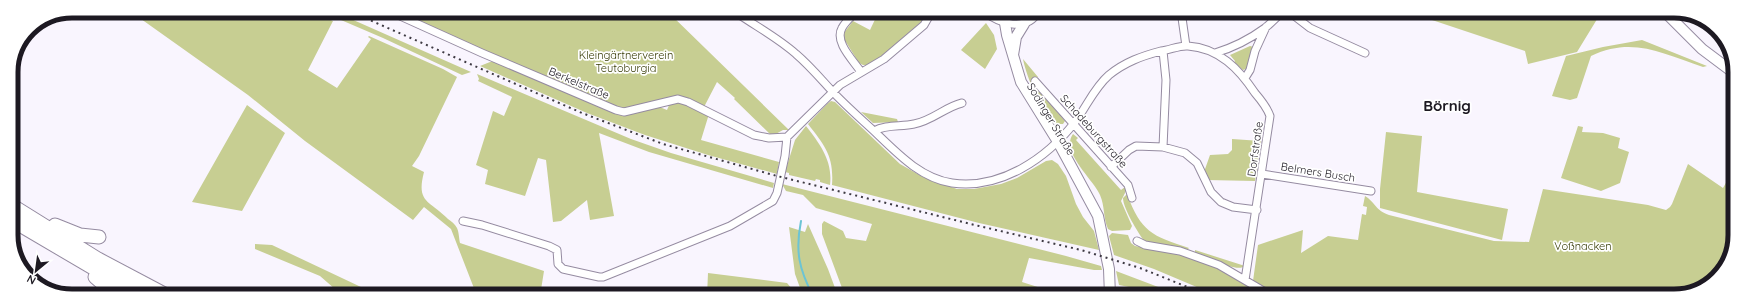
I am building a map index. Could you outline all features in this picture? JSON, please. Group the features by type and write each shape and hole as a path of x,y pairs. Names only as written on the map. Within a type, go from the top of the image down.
{"highway":[{"path":"18,208 80,235 99,237"},
{"path":"18,209 98,259 153,289"},
{"path":"18,224 127,289"},
{"path":"66,253 108,289"}],"main road":[{"name":"Sodinger Straße","path":"1001,18 1021,82 1055,143 1096,211 1102,227 1101,231 1109,270 1110,289"},
{"name":"Sodinger Straße","path":"1004,18 1002,23 1005,53 1013,79 1055,143"},
{"path":"1671,18 1702,49 1728,69"},
{"path":"1013,57 1015,52 1016,37 1024,24"}],"street":[{"name":"Berkelstraße","path":"404,18 616,110 624,112 678,99 688,102 760,137 788,137"},
{"path":"745,18 789,47 832,91 905,160 932,177 962,184 982,183 996,180 1011,174 1043,154 1055,143"},
{"path":"850,18 843,26 840,33 840,41 861,72"},
{"path":"463,221 482,225 548,246 556,250 558,264 562,269 599,277 603,277 730,226 773,201 777,193 788,137 832,91 884,59 924,25 928,18"},
{"path":"994,18 1002,23 1024,24 1034,18"},
{"path":"1182,18 1186,46"},
{"path":"1215,53 1229,48 1266,27 1275,18"},
{"path":"1297,18 1310,28 1365,53"},
{"path":"1245,78 1250,70 1255,51 1266,27"},
{"name":"Dorfstraße","path":"1055,143 1073,124 1096,88 1109,75 1132,60 1186,46 1202,48 1215,53 1236,67 1270,116 1246,280"},
{"path":"1163,51 1166,80 1163,147"},
{"name":"Schadeburgstraße","path":"1035,81 1128,185 1132,198"},
{"path":"874,131 885,126 914,124 927,120 952,105 962,103"},
{"path":"1111,167 1132,148 1142,146 1163,147 1190,156 1197,163 1211,192 1221,202 1233,207 1257,210"},
{"name":"Belmers Busch","path":"1262,174 1371,191"},
{"path":"1137,241 1145,245 1180,251 1199,257 1219,265 1261,289"}],"green space":[{"path":"140,18 326,18 333,21 308,70 337,88 371,39 368,37 369,36 443,69 457,77 419,156 412,166 424,172 422,182 423,195 430,204 455,225 458,231 460,243 544,271 541,289 474,289 451,229 424,207 413,220 305,141 248,95"},
{"path":"336,18 349,18 471,72 462,75"},
{"name":"Kleingärtnerverein Teutoburgia","path":"408,18 674,18 789,130 783,130 772,136 717,82 704,107 688,100 625,110 616,108"},
{"path":"876,18 923,18 922,22 886,54 868,65 863,65 859,63 844,39 843,34 853,21 870,30"},
{"path":"1426,18 1598,18 1577,52 1528,64 1525,51"},
{"path":"986,23 994,35 997,49 985,69 961,50"},
{"path":"1642,40 1707,66 1703,67 1648,49 1621,47 1606,50 1591,56 1577,98 1570,100 1552,96 1566,56"},
{"path":"1250,46 1254,47 1248,68 1243,70 1234,63 1235,61 1230,55"},
{"path":"1023,59 1038,77 1032,83 1065,121 1063,124 1056,124 1040,103 1031,85"},
{"path":"494,62 616,112 657,106 667,110 670,103 681,102 709,114 701,140 779,162 777,174 708,155 645,135 587,113 480,66"},
{"path":"477,74 631,139 671,153 774,183 773,188 649,152 599,133 614,216 590,220 587,200 561,221 553,222 546,160 538,158 525,196 485,184 488,170 476,165 493,111 504,116 512,97 478,81 479,79"},
{"path":"831,101 835,102 900,164 923,177 957,189 974,189 1001,184 1017,178 1046,161 1052,160 1058,164 1066,176 1076,204 1083,217 1094,231 1099,250 979,223 832,185 830,159 824,145 808,124"},
{"path":"247,105 285,133 242,211 192,202"},
{"path":"861,112 897,119 898,122 873,123"},
{"path":"806,126 821,146 824,153 829,168 830,185 820,182 820,180 816,179 815,181 789,175 789,173 785,172 795,140"},
{"path":"1578,126 1583,127 1582,132 1603,133 1620,138 1618,148 1629,152 1620,183 1601,191 1561,178"},
{"path":"1386,132 1422,136 1417,192 1508,209 1502,240 1380,208 1380,189"},
{"path":"1073,134 1078,138 1076,140 1121,190 1125,187 1126,191 1121,201 1132,226 1130,230 1112,231 1108,229 1100,195 1079,165 1071,149 1070,141"},
{"path":"1232,139 1261,141 1255,181 1207,180 1204,172 1210,155 1228,154 1232,150"},
{"name":"Voßnacken","path":"1688,164 1723,188 1728,179 1728,242 1721,262 1710,276 1695,285 1684,288 1266,289 1253,281 1258,245 1303,230 1301,253 1328,236 1358,240 1362,214 1366,215 1367,207 1363,206 1365,196 1378,209 1389,215 1494,241 1529,242 1543,189 1648,205 1666,210 1672,204"},
{"path":"782,184 1066,256 1101,266 1102,270 1094,270 1029,258 1022,282 1044,289 842,289 822,234 822,224 824,221 843,231 846,238 866,241 872,224 816,208 803,195 786,191"},
{"path":"1127,194 1137,217 1149,231 1166,240 1189,248 1187,250 1145,242 1125,208 1123,198"},
{"path":"808,224 835,289 800,289 795,274 789,227 805,232"},
{"path":"1112,233 1128,235 1131,243 1135,246 1178,253 1215,266 1256,289 1201,289 1154,269 1114,255 1109,236"},
{"path":"255,244 272,245 361,287 362,289 335,289 320,276 255,249"},
{"path":"1195,250 1245,266 1241,268 1221,264 1195,253"},
{"path":"1116,271 1164,289 1134,289 1119,285"},
{"path":"708,273 787,283 792,289 707,289"}],"waterway":[{"path":"801,221 798,251 801,268 810,289"}],"railway":[{"path":"365,18 582,113 663,144 777,176 1081,250 1140,268 1192,289"}],"district":[{"name":"Börnig","path":"1447,106"}]}
